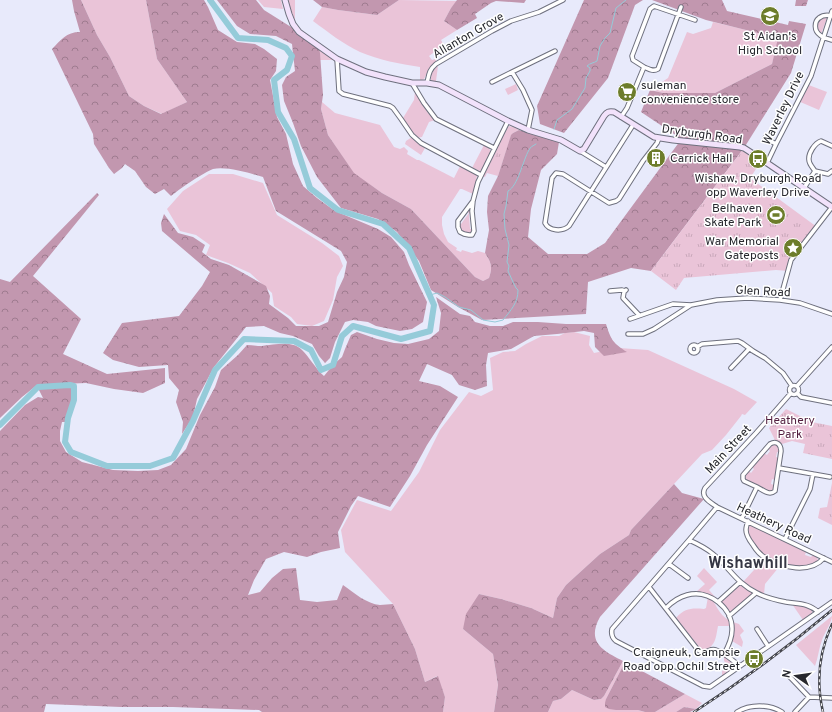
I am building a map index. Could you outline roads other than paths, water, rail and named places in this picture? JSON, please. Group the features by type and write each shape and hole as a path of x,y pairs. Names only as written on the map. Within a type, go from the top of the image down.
{"street":[{"path":"285,0 293,24 300,32 336,59 366,72 385,77 412,83 439,85 508,121 528,130 561,140 606,168"},
{"path":"551,0 552,6"},
{"name":"Allanton Grove","path":"427,83 431,68 436,64 511,21 539,12 563,0"},
{"path":"681,7 678,13 658,69 655,71 652,70 633,60 632,56 650,9 654,6 678,13 696,20"},
{"name":"Waverley Drive","path":"767,163 810,76 832,10"},
{"path":"831,15 819,18 815,26 817,32 823,37 832,40"},
{"path":"826,27 832,28"},
{"path":"492,82 555,52"},
{"path":"336,59 339,91 343,94 390,106 402,119 412,135 421,143 481,175"},
{"path":"580,151 584,148 607,113 614,112 621,117 628,108 644,67"},
{"path":"512,72 523,90 532,110 528,130"},
{"path":"412,83 436,119 494,148"},
{"name":"Dryburgh Road","path":"621,117 654,137 740,147 767,163 832,207"},
{"path":"473,201 457,224 460,232 469,236 472,235 474,231 472,211 473,201 481,175 508,121"},
{"path":"633,125 591,192 567,228 554,230 547,226 545,222 552,178 556,173 563,174 591,192 610,203 616,201 619,199 643,161 657,143 658,138"},
{"path":"765,138 776,144"},
{"path":"832,146 821,141 816,143 809,156 809,160 815,171 825,174 832,172"},
{"path":"804,188 815,171"},
{"path":"780,300 791,260 832,207"},
{"path":"610,291 625,291 623,295 624,300 639,315"},
{"name":"Glen Road","path":"630,319 673,304 691,304 736,298 780,300 800,303 832,314"},
{"name":"Glen Road","path":"628,334 643,334 654,329 691,304"},
{"path":"697,347 702,344 738,341 765,358 783,373 792,386 790,390 792,393 797,393 801,397 832,403"},
{"path":"792,386 797,386 832,348"},
{"path":"731,368 749,349"},
{"path":"797,386 799,390 797,393"},
{"name":"Main Street","path":"709,501 703,493 705,488 792,393"},
{"path":"773,442 778,443 781,448 775,491 770,493 757,487 744,481 743,475 770,444 773,442"},
{"path":"779,468 830,477"},
{"path":"785,539 810,489 813,474"},
{"path":"742,518 757,487"},
{"name":"Heathery Road","path":"709,501 717,507 832,562"},
{"path":"717,507 612,629 613,639 703,686 710,687 832,602"},
{"path":"748,521 746,530 749,539 758,552 772,562 784,566 799,568 819,563 824,558"},
{"path":"690,540 713,553 747,588 762,596 777,600 807,604 818,612"},
{"path":"669,564 688,578"},
{"path":"719,601 740,582"},
{"path":"649,587 698,650 701,652 713,649 718,650 740,666"},
{"path":"729,616 756,593"},
{"path":"666,608 675,600 692,594 707,596 719,601 729,616 732,626 732,631 724,654"},
{"path":"756,629 768,646"},
{"path":"789,676 809,697 832,698"},
{"path":"795,712 809,697"},
{"path":"737,712 758,706 768,706 776,708 782,712"}],"waterway":[{"path":"0,425 38,387 74,386 74,400 68,418 65,442 71,452 107,466 150,466 173,458 193,421 215,370 244,339 294,341 311,350 321,370 333,365 342,336 353,326 401,339 430,331 434,305 409,248 383,224 338,210 310,188 294,139 278,112 274,80 287,70 292,56 286,48 268,40 238,38 210,0"},
{"path":"554,129 557,120 572,109 585,88 586,78 590,71 590,68 587,66 597,61 600,46 610,33 616,8 626,0"},
{"path":"430,295 437,293 459,307 471,310 483,320 495,322 503,320 511,310 517,299 518,290 508,271 509,266 507,262 509,245 505,229 504,214 508,191 515,184 529,149 536,144"}],"railway":[{"path":"694,712 764,663 832,610"},
{"path":"823,712 819,678 820,667 824,645 832,624"}],"place":[{"name":"St Aidan's High School","path":"770,16"},
{"name":"suleman convenience store","path":"627,92"},
{"name":"Carrick Hall","path":"656,158"},
{"name":"Wishaw, Dryburgh Road opp Waverley Drive","path":"758,159"},
{"name":"Belhaven Skate Park","path":"776,215"},
{"name":"War Memorial Gateposts","path":"793,248"},
{"name":"Craigneuk, Campsie Road opp Ochil Street","path":"754,659"}],"district":[{"name":"Wishawhill","path":"748,562"}],"park label":[{"name":"Heathery Park","path":"790,427"}]}
